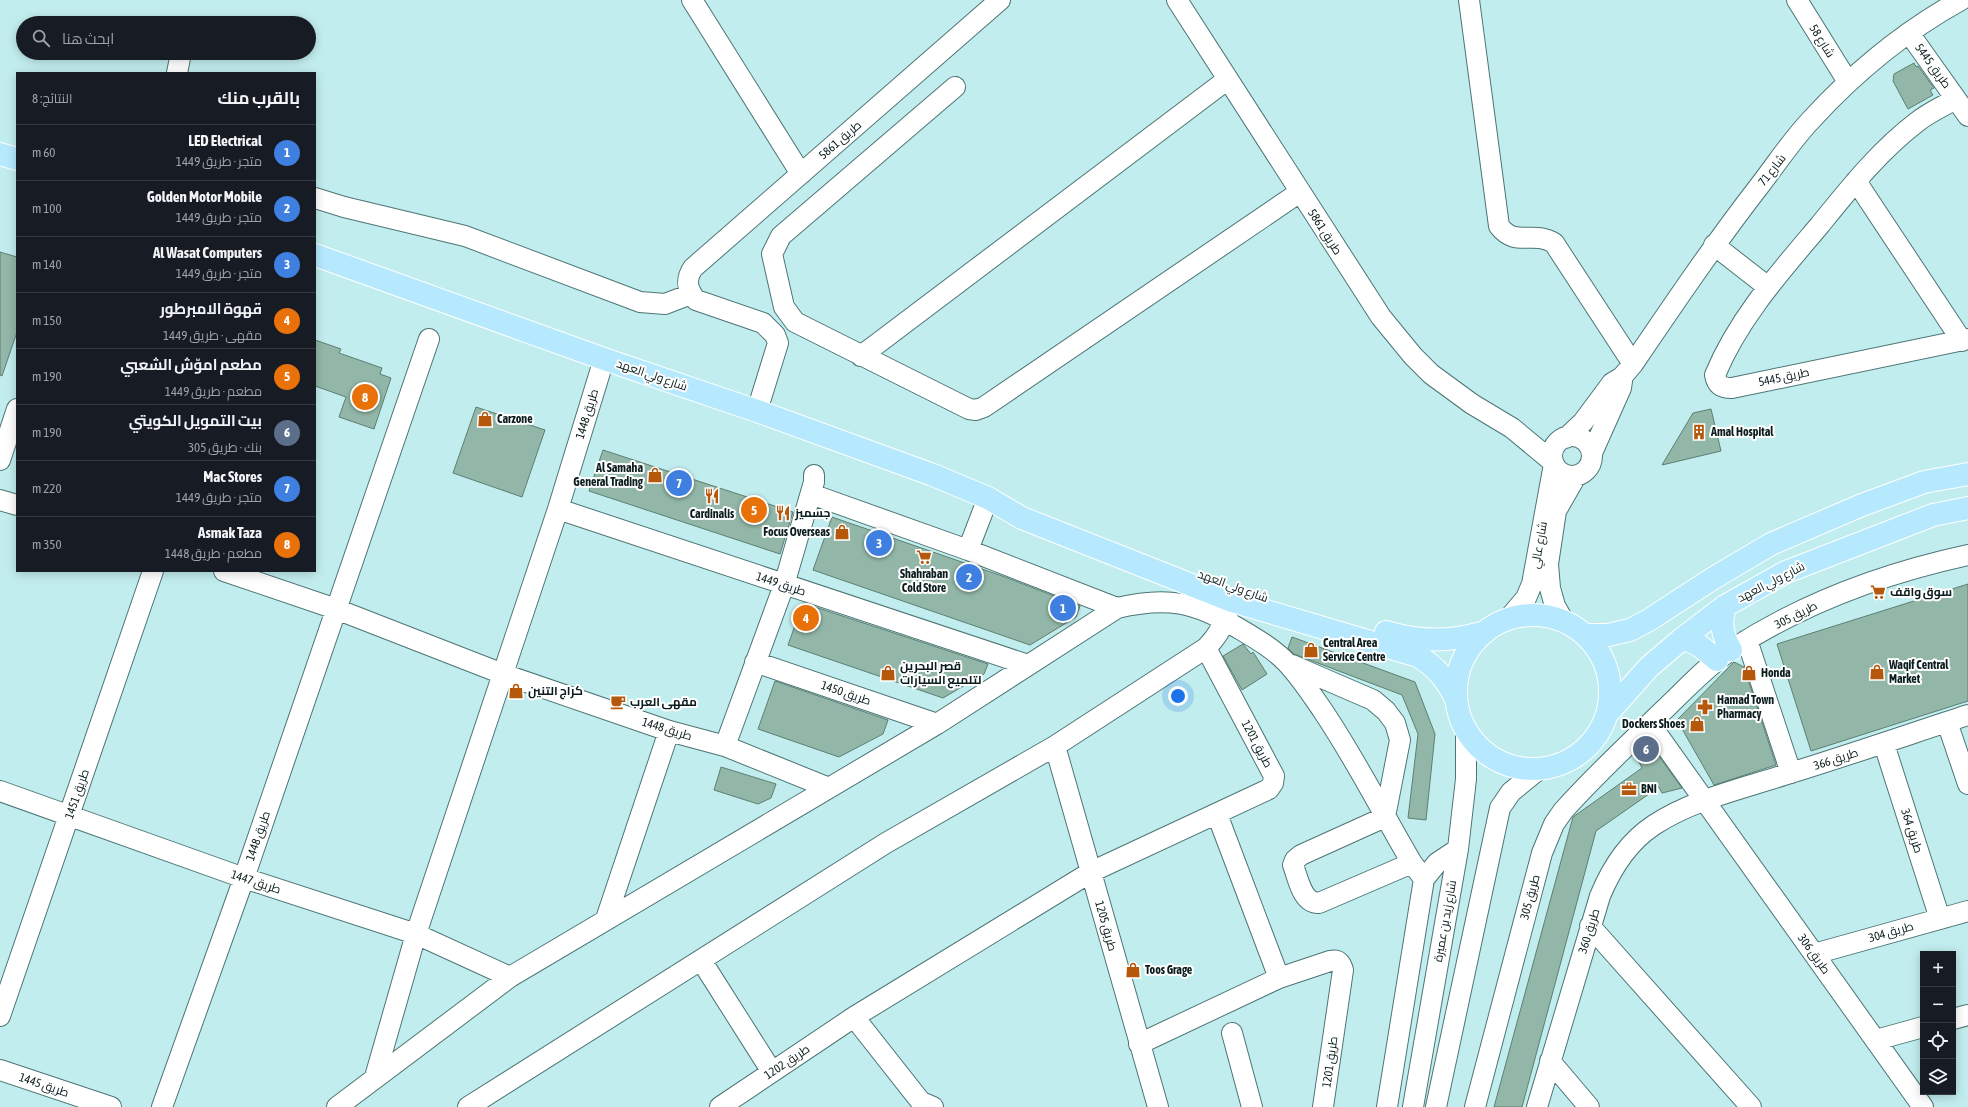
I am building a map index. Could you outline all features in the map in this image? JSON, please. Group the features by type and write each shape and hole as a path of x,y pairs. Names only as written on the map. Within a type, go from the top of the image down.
{"main road":[{"path":"0,154 16,159"},
{"name":"شارع ولي العهد","path":"316,255 604,359 863,449 988,498 1022,518 1229,611 1418,656 1440,672 1448,683 1456,699"},
{"path":"1586,635 1608,635 1630,630 1649,620 1712,579 1771,544 1862,505 1924,482 1968,474"},
{"name":"شارع ولي العهد","path":"988,498 1001,499 1031,508 1224,584 1304,611 1410,639 1448,640 1485,632"},
{"name":"شارع ولي العهد","path":"1608,713 1649,667 1683,638 1725,606 1786,572 1933,515 1968,508"},
{"path":"1725,606 1721,628 1724,639 1732,650"},
{"path":"1536,615 1563,620 1586,635 1599,652 1608,671 1611,692 1608,713 1598,735 1582,753 1561,764 1538,770 1517,768 1497,762 1480,750 1466,733 1459,718 1456,699 1455,688 1459,667 1469,648 1485,632 1509,618 1536,615"},
{"path":"1683,638 1700,646 1732,650"}],"street":[{"path":"692,0 801,174"},
{"name":"طريق 5861","path":"689,289 688,276 694,268 1000,0"},
{"name":"طريق 5861","path":"1178,0 1381,317 1413,356 1451,390 1512,428 1553,463"},
{"path":"1469,0 1499,226 1505,234 1516,239 1538,236 1546,238 1554,243 1627,370"},
{"name":"شارع 58","path":"1797,0 1848,82"},
{"name":"شارع 71","path":"1592,453 1621,388 1627,370 1714,245 1810,121 1848,82 1880,54 1909,33 1961,6"},
{"name":"طريق 5445","path":"1909,33 1968,116"},
{"path":"177,72 180,60"},
{"path":"861,356 1228,79"},
{"path":"955,87 781,236 772,254 784,307 795,322 968,409 976,410 984,407 1300,192"},
{"name":"طريق 5445","path":"1856,181 1965,340 1724,388 1717,383 1714,375 1768,287 1856,181 1890,145 1918,121 1956,99"},
{"path":"316,198 344,207 465,236 640,302 665,304 689,289 696,300 763,323 775,335 778,343 757,411"},
{"path":"1714,245 1768,287"},
{"name":"طريق 1448","path":"162,1107 244,878 429,339"},
{"name":"طريق 1448","path":"375,1077 416,934 558,509 604,359"},
{"name":"شارع 71","path":"1563,439 1583,422 1612,382 1627,370"},
{"path":"0,460 16,412"},
{"name":"طريق 5861","path":"1512,428 1563,439"},
{"path":"1572,436 1585,441 1592,453 1592,460 1589,468 1584,473 1576,476 1563,474 1553,463 1554,449 1563,439 1572,436"},
{"name":"شارع عالي","path":"1553,463 1548,520 1548,564 1550,588 1555,606 1563,620"},
{"path":"725,746 784,585 811,494 814,474"},
{"name":"شارع عالي","path":"1509,618 1526,598 1532,584 1548,520 1556,511 1576,476"},
{"path":"811,494 968,550 1117,608"},
{"path":"968,550 988,498"},
{"path":"0,500 16,505"},
{"name":"طريق 1449","path":"558,509 1028,665"},
{"name":"طريق 305","path":"1475,1107 1547,838 1563,811 1650,724 1732,650 1807,608 1865,583 1925,564 1968,555"},
{"name":"طريق 1451","path":"0,1016 153,572"},
{"name":"طريق 1448","path":"227,572 336,609 503,674 669,731 725,746 829,788"},
{"path":"337,1107 510,977 937,724 1117,608 1140,602 1164,601 1229,611 1259,641 1287,662 1304,682 1337,732 1412,863 1424,879"},
{"path":"468,1107 886,843 1055,746 1206,648 1216,638 1229,611"},
{"name":"طريق 1201","path":"1090,872 1269,789 1273,783 1274,776 1206,648"},
{"path":"1732,650 1791,773"},
{"name":"طريق 1450","path":"756,662 937,724"},
{"path":"1287,662 1373,700 1386,711 1395,723 1400,740 1385,817"},
{"name":"طريق 366","path":"1704,801 1884,744 1968,715"},
{"path":"1948,722 1968,784"},
{"path":"1650,724 1704,801"},
{"path":"606,919 669,731"},
{"name":"شارع زيد بن عميرة","path":"1413,1107 1458,849 1466,779 1466,733"},
{"name":"طريق 364","path":"1884,744 1940,919"},
{"name":"طريق 1205","path":"1055,746 1158,1107"},
{"path":"1436,1107 1500,808 1511,792 1538,770"},
{"name":"طريق 1447","path":"0,791 244,878 416,934 510,977"},
{"name":"طريق 360","path":"1537,1107 1590,926 1609,875 1621,856 1637,839 1655,825 1704,801"},
{"name":"طريق 306","path":"1704,801 1923,1107"},
{"path":"1217,814 1279,978"},
{"path":"1385,817 1301,855 1295,860 1293,865 1306,899 1312,903 1319,903 1412,863"},
{"path":"1387,1107 1424,879 1437,863 1458,849"},
{"name":"طريق 1202","path":"720,1107 854,1016 1090,872"},
{"name":"طريق 304","path":"1814,954 1968,911"},
{"path":"1590,926 1751,1107"},
{"path":"701,960 772,1072"},
{"name":"طريق 1201","path":"1139,1044 1279,978 1333,960 1341,963 1342,967 1323,1107"},
{"path":"854,1016 920,1105"},
{"path":"1956,1019 1968,1016"},
{"path":"1401,1022 1426,1026"},
{"path":"1876,1040 1920,1029"},
{"path":"1232,1034 1252,1107"},
{"path":"1550,1061 1589,1107"},
{"name":"طريق 1445","path":"0,1070 111,1107"}],"building":[{"path":"1914,63 1916,67 1918,66 1934,88 1930,90 1933,95 1908,109 1893,81 1894,74"},
{"path":"0,252 16,257 16,335 2,376 0,375"},
{"path":"316,340 341,349 339,353 382,368 380,374 391,378 374,429 339,417 346,397 316,386"},
{"path":"476,407 545,430 522,497 453,473"},
{"name":"Amal Hospital","path":"1711,409 1721,451 1662,465 1693,413"},
{"path":"603,450 793,512 780,554 589,491"},
{"path":"832,517 1005,577 1080,606 1076,617 1030,645 813,570"},
{"name":"Waqif Central Market","path":"1968,584 1968,701 1811,751 1777,644"},
{"path":"803,603 988,664 984,674 943,698 788,645"},
{"path":"1292,637 1415,682 1435,734 1426,820 1408,818 1418,734 1402,695 1294,654 1288,648"},
{"path":"1243,644 1251,654 1253,652 1267,674 1242,690 1223,656"},
{"path":"1734,662 1744,667 1776,765 1714,785 1677,720"},
{"path":"775,681 888,720 883,734 839,757 758,729"},
{"path":"1648,741 1682,788 1662,793 1659,787 1596,831 1522,1107 1494,1107 1573,817 1642,768 1635,754"},
{"path":"721,767 776,784 771,798 758,804 714,790"}],"place":[{"name":"Asmak Taza","path":"365,397"},
{"name":"Carzone","path":"485,419"},
{"name":"Amal Hospital","path":"1699,432"},
{"name":"Al Samaha General Trading","path":"655,475"},
{"name":"Mac Stores","path":"679,483"},
{"name":"Cardinalis","path":"712,496"},
{"name":"مطعم اموّش الشعبي","path":"754,510"},
{"name":"جسميز","path":"783,513"},
{"name":"Focus Overseas","path":"842,532"},
{"name":"Al Wasat Computers","path":"879,543"},
{"name":"Shahraban Cold Store","path":"924,557"},
{"name":"Golden Motor Mobile","path":"969,577"},
{"name":"سوق واقف","path":"1878,592"},
{"name":"LED Electrical","path":"1063,608"},
{"name":"قهوة الامبرطور","path":"806,618"},
{"name":"Central Area Service Centre","path":"1311,650"},
{"name":"Waqif Central Market","path":"1877,672"},
{"name":"قصر البحرين لتلميع السيارات","path":"888,673"},
{"name":"Honda","path":"1749,673"},
{"name":"كراج التنين","path":"516,691"},
{"name":"مقهى العرب","path":"618,702"},
{"name":"Hamad Town Pharmacy","path":"1705,707"},
{"name":"Dockers Shoes","path":"1697,724"},
{"name":"بيت التمويل الكويتي","path":"1646,749"},
{"name":"BNI","path":"1629,789"},
{"name":"Toos Grage","path":"1133,970"}]}
